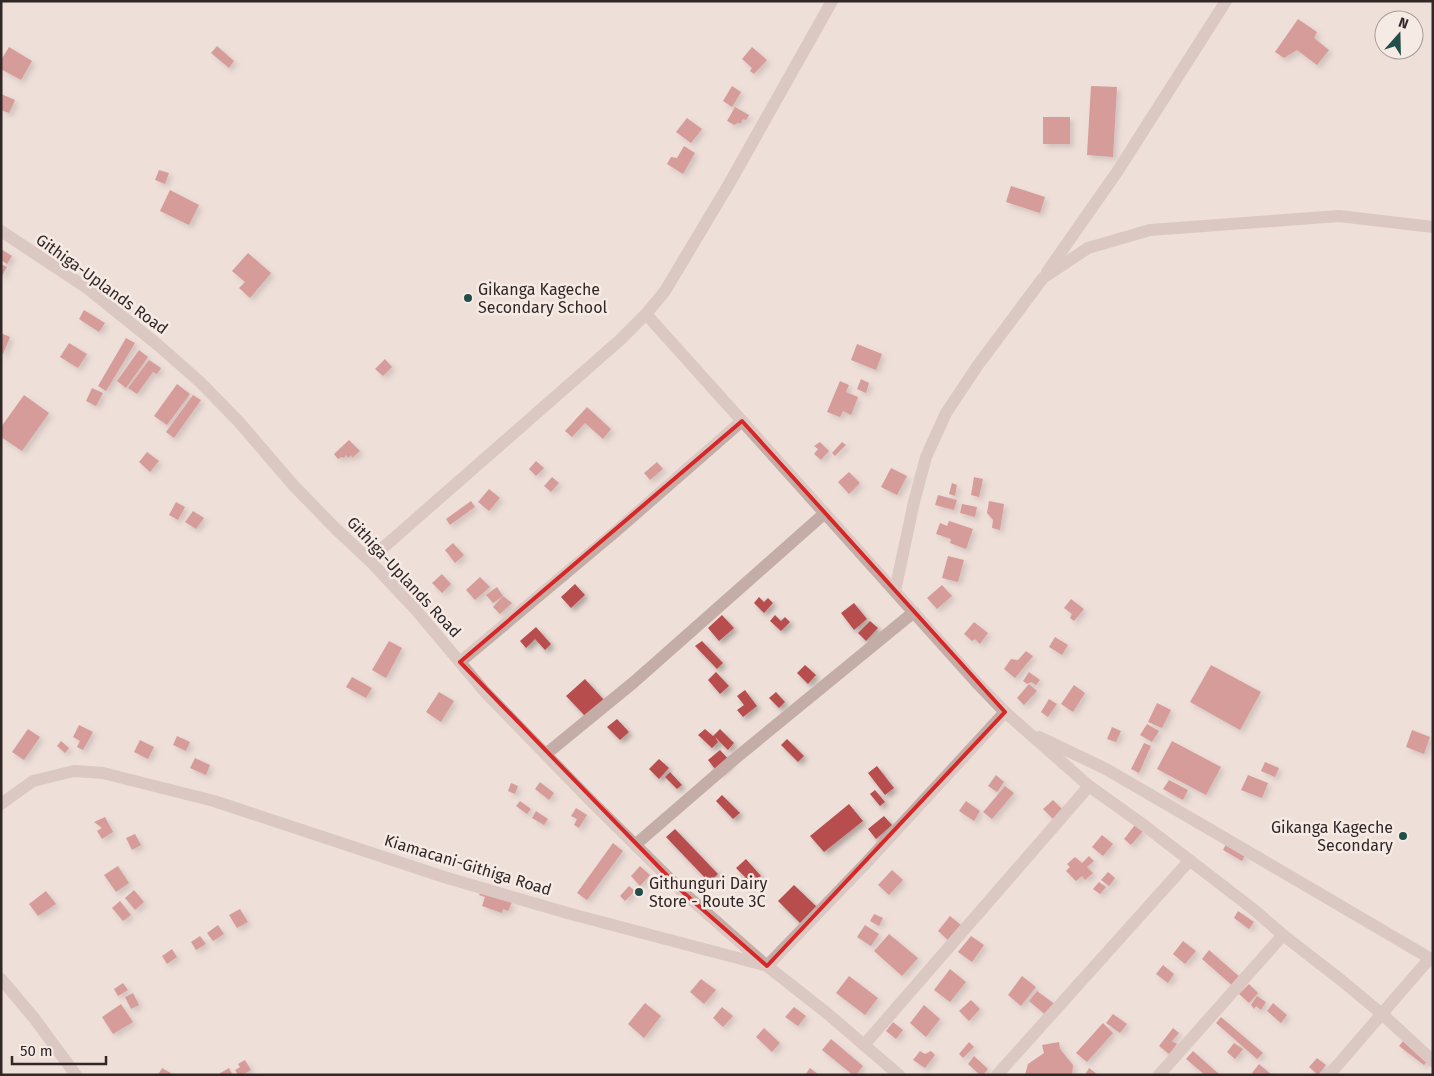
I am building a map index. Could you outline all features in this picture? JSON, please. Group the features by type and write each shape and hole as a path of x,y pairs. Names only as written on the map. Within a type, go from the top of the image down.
{"street":[{"path":"369,560 620,340 646,314 665,291 832,1"},
{"path":"895,591 914,502 926,457 946,414 978,366 1043,278 1117,172 1226,1"},
{"path":"1043,278 1088,248 1150,230 1339,216 1433,227"},
{"name":"Githiga-Uplands Road","path":"1,231 87,288 158,345 200,382 239,422 294,486 369,560 416,610 485,692 685,894 767,966"},
{"path":"646,314 1005,712 1089,786 1190,860 1341,980 1382,1014 1433,1061"},
{"path":"460,662 615,532 742,421"},
{"path":"546,754 634,682 825,513"},
{"path":"635,845 730,762 914,612"},
{"path":"767,966 866,863 1005,712"},
{"path":"1027,732 1106,770 1431,959 1329,1075"},
{"name":"Kiamacani-Githiga Road","path":"1,804 34,782 74,771 103,772 214,801 444,877 571,914 767,966 828,1014 899,1075"},
{"path":"864,1045 1089,786"},
{"path":"997,1075 1190,860"},
{"path":"1159,1075 1283,935"},
{"path":"1,979 34,1018 76,1075"}],"highlighted area":[{"path":"742,421 1005,712 767,966 685,894 460,662"}],"building":[{"path":"1298,19 1317,32 1314,38 1329,50 1317,65 1297,50 1284,58 1275,52"},
{"path":"217,46 234,61 229,68 211,53"},
{"path":"9,47 32,61 21,80 1,69 1,60"},
{"path":"752,47 767,60 754,74 750,71 752,68 742,59"},
{"path":"732,86 741,92 732,107 723,101"},
{"path":"1091,86 1117,87 1113,157 1087,155"},
{"path":"1,94 15,100 9,113 1,110"},
{"path":"735,107 749,115 746,120 743,119 741,123 734,125 727,121"},
{"path":"1043,117 1070,117 1070,144 1043,144"},
{"path":"687,118 702,129 691,143 676,132"},
{"path":"684,146 695,153 683,174 667,164 671,157 677,158"},
{"path":"159,170 169,173 165,184 155,180"},
{"path":"1011,186 1045,197 1040,213 1006,202"},
{"path":"170,190 199,205 189,225 160,211"},
{"path":"1,249 12,256 7,264 1,260"},
{"path":"248,253 271,273 250,298 239,288 245,282 232,271"},
{"path":"1,264 7,267 1,278"},
{"path":"84,310 105,323 99,332 79,319"},
{"path":"1,333 10,337 3,354 1,354"},
{"path":"126,338 135,343 106,391 98,386"},
{"path":"69,343 87,354 78,368 60,357"},
{"path":"857,344 882,354 876,370 851,360"},
{"path":"139,350 148,357 126,388 117,381"},
{"path":"385,359 392,367 383,376 375,369"},
{"path":"149,360 161,368 157,374 153,372 137,394 128,388"},
{"path":"861,379 869,383 866,393 857,389"},
{"path":"840,381 849,385 846,392 858,397 851,415 843,411 840,417 827,412"},
{"path":"177,384 190,394 167,425 154,416"},
{"path":"92,388 103,393 96,406 86,401"},
{"path":"24,395 49,413 22,451 1,437 1,427"},
{"path":"193,395 201,400 174,438 166,432"},
{"path":"587,407 611,429 603,439 585,423 572,437 565,431"},
{"path":"349,440 360,451 352,458 351,455 348,458 346,455 344,458 338,459 334,454"},
{"path":"820,442 829,451 821,460 814,454 818,449 814,446"},
{"path":"842,442 846,445 835,456 832,453"},
{"path":"147,452 159,461 150,472 139,462"},
{"path":"536,461 544,468 536,476 529,469"},
{"path":"657,462 663,469 650,480 644,473"},
{"path":"891,468 907,476 897,495 881,487"},
{"path":"849,472 860,483 849,494 838,482"},
{"path":"552,477 559,483 551,492 544,486"},
{"path":"974,477 983,479 979,497 971,495"},
{"path":"952,483 957,485 955,496 949,494"},
{"path":"489,489 500,498 489,511 478,502"},
{"path":"938,495 957,500 954,510 935,505"},
{"path":"471,501 475,507 450,525 446,519"},
{"path":"989,501 1004,504 1000,530 992,528 993,520 987,513"},
{"path":"176,502 185,507 178,520 169,515"},
{"path":"962,504 977,507 975,517 960,513"},
{"path":"193,511 204,518 196,529 185,522"},
{"path":"949,521 973,529 966,549 950,543 951,539 936,534 940,523 947,526"},
{"path":"453,543 464,555 455,563 445,550"},
{"path":"948,556 964,560 958,582 942,578"},
{"path":"442,574 451,584 442,593 432,583"},
{"path":"480,577 490,587 475,600 466,590"},
{"path":"575,584 585,595 571,608 561,597"},
{"path":"942,585 952,596 937,609 927,598"},
{"path":"497,587 503,596 493,603 486,595"},
{"path":"503,596 512,603 500,614 493,607"},
{"path":"759,597 764,602 768,598 773,603 764,613 754,603"},
{"path":"1071,599 1084,609 1074,621 1070,618 1072,614 1064,608"},
{"path":"854,603 867,619 854,630 841,613"},
{"path":"722,615 734,628 719,641 708,628"},
{"path":"775,615 781,621 785,617 790,622 781,631 770,621"},
{"path":"870,621 878,628 866,641 858,633"},
{"path":"974,622 988,633 980,644 975,639 972,641 964,634"},
{"path":"536,627 551,644 545,650 535,639 526,648 520,641"},
{"path":"1055,637 1068,645 1062,655 1049,647"},
{"path":"389,641 402,648 386,678 372,670"},
{"path":"702,641 723,663 717,669 695,646"},
{"path":"1026,651 1033,656 1015,678 1004,669 1011,659 1018,660"},
{"path":"805,665 816,675 808,684 797,673"},
{"path":"1211,665 1261,692 1240,730 1190,702"},
{"path":"716,672 729,686 720,694 708,680"},
{"path":"1029,672 1040,680 1036,685 1031,682 1027,684 1023,681"},
{"path":"352,677 372,688 366,698 346,687"},
{"path":"585,679 604,700 586,717 566,696"},
{"path":"1029,684 1037,691 1024,705 1017,698"},
{"path":"1074,685 1085,693 1073,712 1061,704"},
{"path":"745,690 757,706 743,717 737,710 744,705 737,696"},
{"path":"439,692 454,701 441,722 426,712"},
{"path":"776,692 785,702 779,708 769,698"},
{"path":"1049,699 1057,704 1048,717 1041,712"},
{"path":"1157,703 1171,710 1162,728 1148,722"},
{"path":"617,719 629,732 620,740 607,727"},
{"path":"1147,724 1159,731 1152,742 1140,735"},
{"path":"79,725 93,732 83,750 77,747 80,741 73,737"},
{"path":"1112,727 1121,731 1116,742 1107,739"},
{"path":"28,729 40,737 24,760 12,752"},
{"path":"705,729 713,736 720,729 734,743 728,750 715,737 718,742 712,748 698,735"},
{"path":"1412,730 1430,737 1424,754 1406,747"},
{"path":"177,736 190,742 186,751 173,745"},
{"path":"787,739 804,756 798,762 781,745"},
{"path":"140,740 154,747 148,759 134,752"},
{"path":"61,741 69,748 65,753 57,746"},
{"path":"1172,741 1221,767 1206,795 1157,769"},
{"path":"1144,743 1151,746 1139,773 1131,769"},
{"path":"720,750 731,762 718,773 708,760"},
{"path":"195,758 210,765 206,775 190,768"},
{"path":"659,759 669,768 659,779 649,769"},
{"path":"1265,762 1279,768 1275,777 1261,771"},
{"path":"877,766 894,788 885,795 868,773"},
{"path":"670,772 682,785 677,789 665,777"},
{"path":"996,775 1004,782 997,792 988,786"},
{"path":"1248,775 1268,783 1262,798 1241,790"},
{"path":"1169,780 1188,790 1183,800 1163,789"},
{"path":"540,782 554,793 549,800 535,789"},
{"path":"511,783 518,786 515,794 508,791"},
{"path":"1005,786 1014,793 992,819 983,812"},
{"path":"875,790 885,802 880,806 870,794"},
{"path":"722,795 740,813 733,819 716,801"},
{"path":"1053,800 1063,810 1054,820 1043,809"},
{"path":"520,801 531,809 527,814 516,806"},
{"path":"966,801 980,811 974,821 959,811"},
{"path":"849,804 863,821 824,852 810,836"},
{"path":"576,808 587,815 579,828 574,825 577,819 571,816"},
{"path":"536,811 548,819 544,825 532,818"},
{"path":"884,816 892,825 876,839 868,829"},
{"path":"105,817 113,832 102,839 97,831 102,828 94,822"},
{"path":"1135,825 1143,831 1131,845 1124,839"},
{"path":"675,829 718,874 709,882 666,837"},
{"path":"135,834 141,845 132,850 126,838"},
{"path":"1102,835 1113,844 1103,856 1092,847"},
{"path":"613,843 623,851 587,900 577,893"},
{"path":"1226,844 1245,855 1242,861 1223,850"},
{"path":"1089,856 1094,861 1087,867 1093,873 1085,880 1082,876 1076,881 1066,871 1070,867 1067,864 1075,857 1082,863"},
{"path":"746,859 761,876 748,888 741,881 745,877 736,868"},
{"path":"118,866 129,883 116,892 104,875"},
{"path":"640,866 650,875 640,886 631,876"},
{"path":"892,870 903,880 889,895 878,885"},
{"path":"1108,872 1115,878 1109,886 1101,880"},
{"path":"1099,882 1106,887 1100,894 1093,889"},
{"path":"794,885 817,907 801,924 778,901"},
{"path":"629,886 635,891 625,901 620,896"},
{"path":"134,890 144,902 135,910 125,898"},
{"path":"46,891 56,904 38,916 29,904"},
{"path":"481,891 512,902 508,911 503,909 502,913 482,906 485,897 479,895"},
{"path":"120,901 131,915 123,921 112,908"},
{"path":"240,909 248,922 237,928 229,915"},
{"path":"1238,911 1254,922 1249,929 1234,918"},
{"path":"874,914 883,918 879,926 870,921"},
{"path":"950,916 961,925 948,940 938,931"},
{"path":"218,925 224,934 213,941 207,933"},
{"path":"865,925 879,934 871,946 857,937"},
{"path":"889,934 918,958 902,976 874,951"},
{"path":"200,936 206,944 196,950 191,942"},
{"path":"971,936 984,945 972,962 958,952"},
{"path":"1183,941 1196,951 1185,964 1173,954"},
{"path":"172,949 177,957 167,964 162,956"},
{"path":"1209,950 1241,978 1234,987 1202,959"},
{"path":"1163,965 1174,974 1168,983 1156,974"},
{"path":"950,969 966,982 950,1002 934,990"},
{"path":"849,976 878,998 865,1015 836,993"},
{"path":"1022,976 1036,987 1021,1006 1008,995"},
{"path":"701,979 716,990 704,1004 690,992"},
{"path":"123,983 128,990 118,996 114,989"},
{"path":"1249,984 1258,993 1249,1003 1239,994"},
{"path":"1037,991 1056,1005 1047,1016 1029,1001"},
{"path":"133,993 139,1005 131,1009 125,997"},
{"path":"1257,996 1266,1002 1261,1010 1256,1006 1254,1009 1251,1005"},
{"path":"971,1000 980,1009 969,1021 959,1011"},
{"path":"645,1003 661,1016 644,1038 628,1024"},
{"path":"1273,1003 1287,1015 1281,1023 1267,1011"},
{"path":"121,1004 133,1022 113,1034 102,1017"},
{"path":"924,1005 940,1019 926,1037 910,1023"},
{"path":"722,1007 733,1016 723,1027 713,1018"},
{"path":"794,1007 806,1016 798,1026 785,1017"},
{"path":"1113,1014 1127,1024 1120,1033 1106,1023"},
{"path":"1221,1017 1263,1053 1257,1059 1216,1023"},
{"path":"893,1022 903,1030 896,1039 886,1031"},
{"path":"1103,1023 1113,1033 1087,1062 1076,1053"},
{"path":"764,1028 780,1043 772,1052 756,1037"},
{"path":"1173,1028 1179,1033 1172,1041 1177,1044 1169,1054 1159,1046"},
{"path":"831,1039 863,1066 856,1075 853,1075 822,1050"},
{"path":"1403,1041 1428,1060 1424,1065 1399,1046"},
{"path":"969,1042 974,1047 963,1058 959,1054"},
{"path":"1059,1042 1060,1049 1073,1065 1072,1075 1025,1075 1028,1064 1044,1053 1042,1045"},
{"path":"1234,1043 1243,1049 1235,1059 1227,1052"},
{"path":"920,1051 925,1054 931,1051 935,1055 925,1068 913,1060"},
{"path":"1193,1051 1220,1075 1205,1075 1186,1059"},
{"path":"974,1056 988,1069 983,1075 980,1075 968,1064"},
{"path":"1317,1058 1326,1065 1318,1075 1309,1067"},
{"path":"245,1060 251,1070 243,1075 238,1075 235,1070 240,1067 238,1064"},
{"path":"1259,1064 1272,1075 1255,1075 1252,1073"},
{"path":"162,1068 174,1075 158,1075"},
{"path":"229,1068 232,1074 217,1075"},
{"path":"810,1068 819,1075 805,1075"},
{"path":"1089,1068 1098,1075 1085,1075"}],"place":[{"name":"Gikanga Kageche Secondary School","path":"468,298"},
{"name":"Gikanga Kageche Secondary","path":"1403,836"},
{"name":"Githunguri Dairy Store - Route 3C","path":"639,892"}]}
